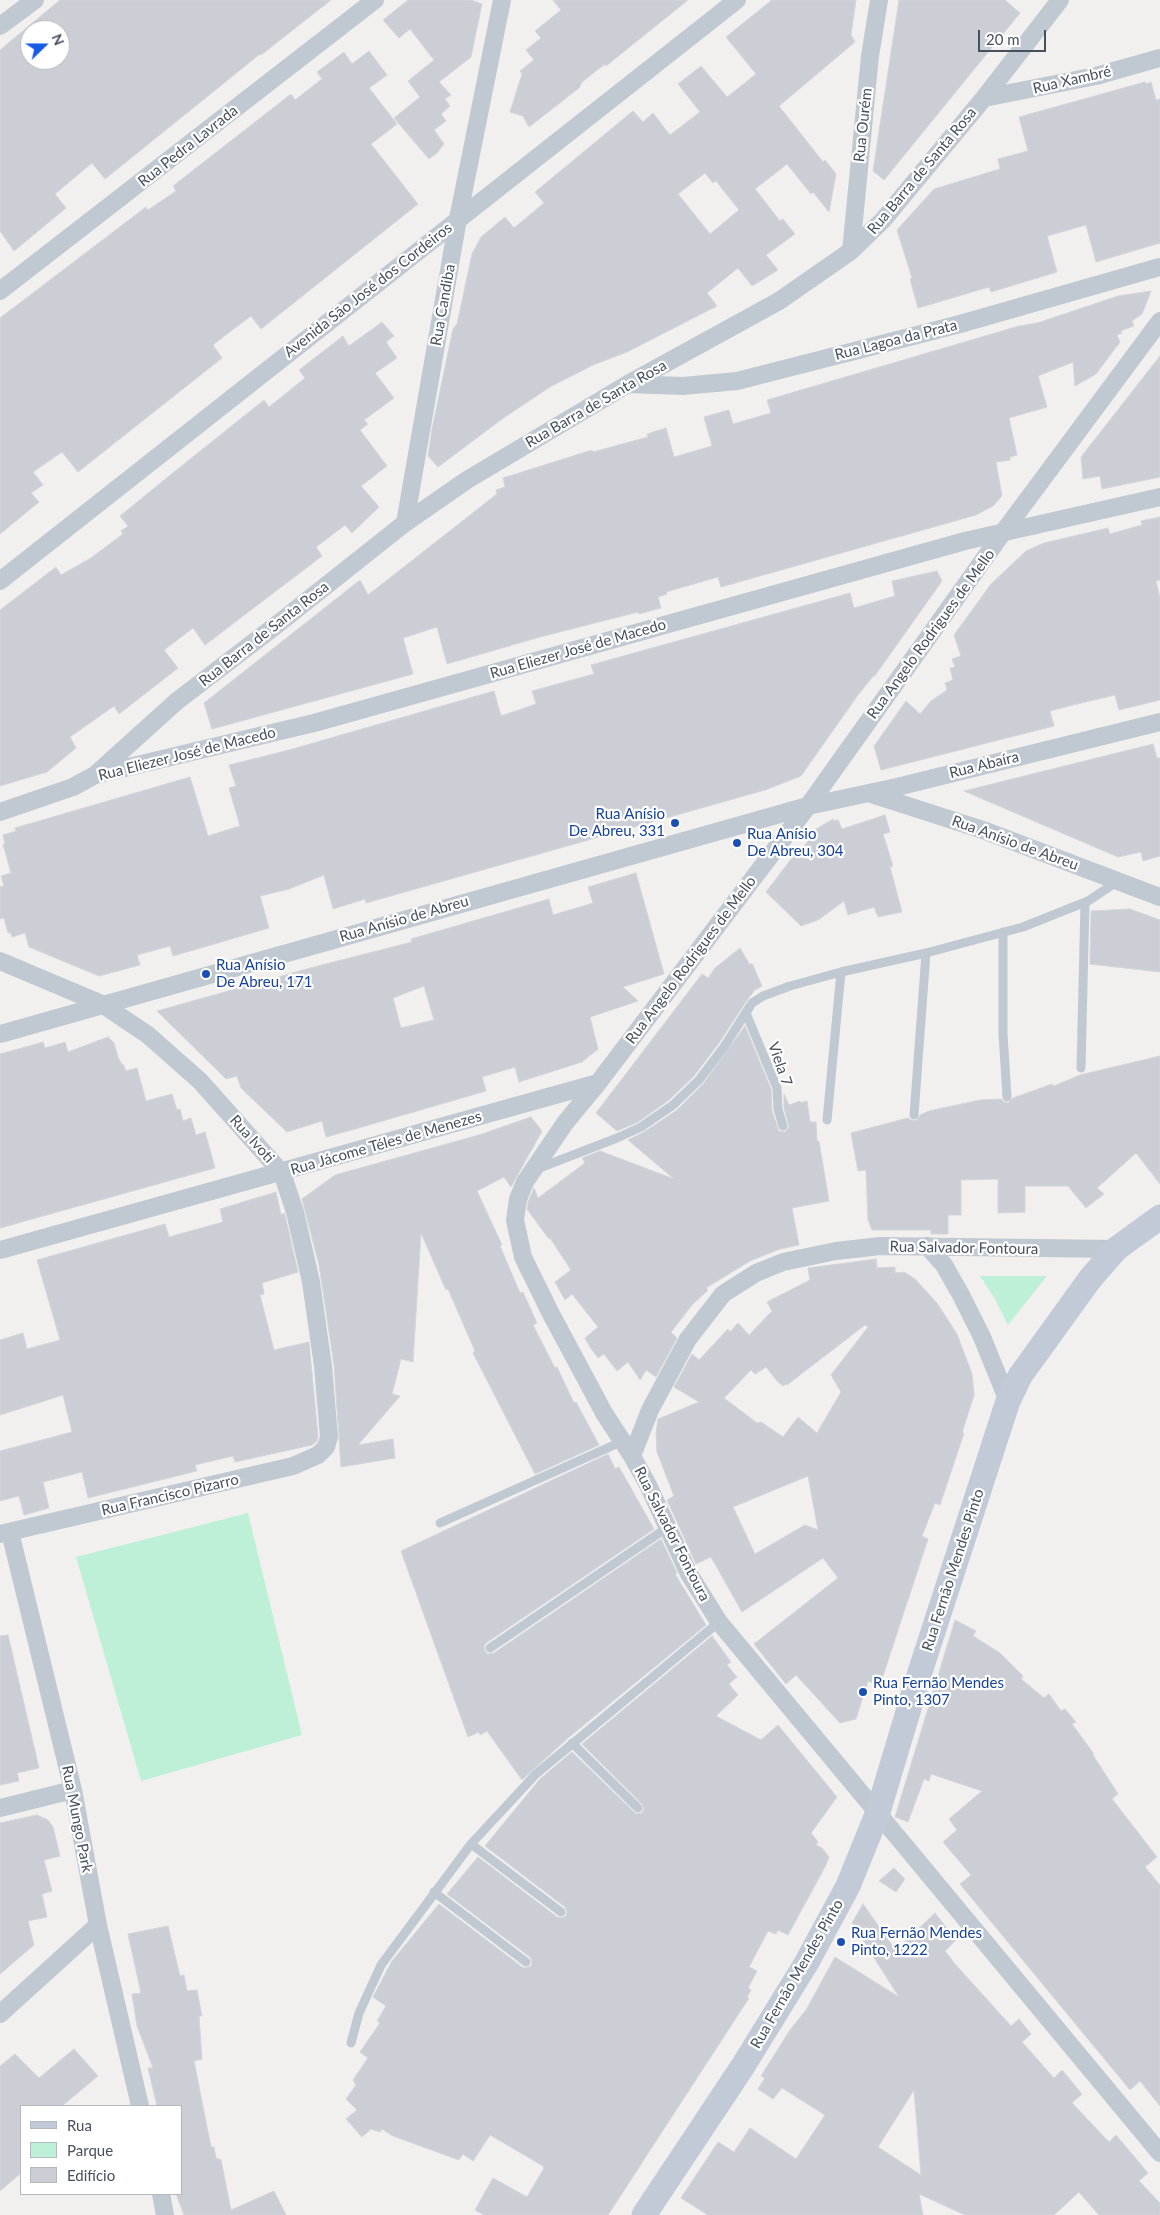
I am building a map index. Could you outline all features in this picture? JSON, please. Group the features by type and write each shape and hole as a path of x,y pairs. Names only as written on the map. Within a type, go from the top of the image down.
{"street":[{"path":"0,26 34,0"},
{"name":"Rua Pedra Lavrada","path":"0,291 375,0"},
{"name":"Rua Candiba","path":"405,523 458,219 502,0"},
{"name":"Avenida São José dos Cordeiros","path":"0,581 736,0"},
{"name":"Rua Ourém","path":"851,251 870,56 879,0"},
{"name":"Rua Barra de Santa Rosa","path":"95,775 177,701 405,523 467,480 628,384 779,301 851,251 883,220 984,98 1060,0"},
{"name":"Rua Xambré","path":"984,98 1096,76 1160,58"},
{"name":"Rua Lagoa da Prata","path":"628,384 683,386 737,381 960,324 1160,267"},
{"name":"Rua Angelo Rodrigues de Mello","path":"632,1456 584,1378 524,1256 515,1220 518,1199 525,1182 565,1123 598,1083 808,806 1004,531 1160,321"},
{"name":"Rua Eliezer José de Macedo","path":"0,812 73,787 95,775 314,723 965,540 1160,497"},
{"name":"Rua Abaíra","path":"808,806 1160,722"},
{"name":"Rua Anísio de Abreu","path":"868,793 983,830 1160,897"},
{"name":"Rua Anísio de Abreu","path":"0,1034 808,806"},
{"name":"Rua Ivoti","path":"0,961 102,1004 148,1035 200,1081 282,1173 296,1212 310,1282 322,1366 329,1437"},
{"name":"Rua Jácome Téles de Menezes","path":"0,1250 282,1173 598,1083"},
{"name":"Rua Fernão Mendes Pinto","path":"644,2215 742,2066 807,1962 848,1886 878,1812 919,1675 1008,1401 1020,1376 1036,1351 1090,1279 1116,1249 1160,1217"},
{"name":"Rua Salvador Fontoura","path":"1116,1249 880,1246 836,1251 783,1262 756,1273 724,1294 688,1339 650,1410 632,1456 668,1526 689,1574 718,1622 878,1812 1160,2154"},
{"path":"927,1246 944,1265 961,1295 982,1337 1008,1401"},
{"name":"Rua Francisco Pizarro","path":"5,1533 293,1466 318,1455 326,1448 329,1437"},
{"name":"Rua Mungo Park","path":"5,1533 73,1790 98,1926 140,2105"},
{"path":"0,1808 73,1790"},
{"path":"0,2014 98,1926"},
{"path":"160,2195 166,2215"}],"lane":[{"path":"532,1171 641,1127 673,1105 699,1080 724,1048 752,1003 763,996 790,986 841,972 926,953 1023,927 1085,902 1118,882"},
{"path":"1081,1068 1085,902"},
{"path":"1003,932 1003,1034 1007,1097"},
{"path":"914,1115 926,953"},
{"path":"827,1120 841,972"},
{"name":"Viela 7","path":"746,1013 777,1088 778,1109 783,1126"},
{"path":"440,1523 623,1441"},
{"path":"490,1648 668,1526"},
{"path":"351,2043 359,2013 381,1965 471,1844 536,1774 718,1622"},
{"path":"572,1743 638,1808"},
{"path":"471,1844 561,1912"},
{"path":"434,1892 526,1962"}],"green space":[{"path":"980,1276 1047,1276 1008,1325 995,1299"},
{"path":"248,1513 302,1735 141,1781 76,1557"}],"building":[{"path":"60,0 331,0 260,54 105,179 92,163 55,194 66,208 14,251 0,231 0,50 20,33 20,70 70,70 70,20 36,20"},
{"path":"408,0 471,0 482,4 471,57 439,82 451,95 445,99 450,106 441,114 446,121 434,130 444,144 429,159 394,118 420,97 408,81 434,60 410,29 399,38 383,20"},
{"path":"553,0 688,0 606,66 605,64 582,82 579,88 529,127 523,116 510,112 522,74 520,71 534,60 526,50 541,38 535,31 561,10"},
{"path":"772,0 856,0 851,35 855,42 779,106 823,162 825,160 836,174 829,212 813,192 811,194 787,164 755,189 780,221 783,219 795,234 766,255 778,270 752,286 738,268 707,293 717,306 627,352 593,365 550,387 502,419 438,467 428,456 432,429 453,329 457,324 472,254 481,237 505,217 514,228 544,203 535,192 633,111 643,122 653,113 670,135 700,112 678,84 701,66 727,97 756,74 726,37","holes":["705,173 713,183 716,181 739,210 710,234 678,194"]},
{"path":"899,0 1005,0 1020,13 884,180 873,171"},
{"path":"369,51 387,75 369,88 397,124 371,144 418,204 261,329 251,316 223,337 213,345 222,358 78,472 62,452 33,472 43,485 31,493 39,502 0,534 0,318 146,207 148,210 176,191 173,186 291,94 295,100 322,79 317,72 344,52 352,64"},
{"path":"1145,82 1146,84 1151,82 1156,100 1160,99 1160,243 1096,262 1086,225 1047,236 1057,272 991,292 989,287 918,308 910,279 912,278 897,230 934,189 1000,169 998,159 1028,151 1019,117"},
{"path":"1151,291 1142,314 1132,321 1134,326 1121,331 1122,333 1117,335 1120,342 1096,374 1075,386 1073,362 1038,376 1047,407 1009,418 1017,455 1010,457 1010,460 996,462 1002,496 993,506 976,515 721,587 718,577 666,592 667,594 658,597 661,608 540,637 447,664 437,627 403,638 413,674 212,729 204,703 360,580 368,595 497,494 496,490 505,487 503,478 592,450 593,452 648,437 647,434 666,428 674,457 712,446 704,417 729,410 733,424 771,413 767,400 1019,326 1037,323 1118,296"},
{"path":"382,322 394,336 386,342 397,358 375,373 394,398 364,420 368,424 360,430 387,466 361,486 379,507 352,533 345,525 316,547 322,556 205,645 193,628 164,650 178,668 119,714 114,706 70,737 76,748 47,772 0,786 0,610 56,567 61,575 91,558 123,534 121,531 128,526 120,516 264,400 269,407 305,378 299,370 343,336 349,346"},
{"path":"1160,356 1160,477 1102,489 1100,476 1083,479 1081,457"},
{"path":"1160,517 1160,580 1156,581 1160,598 1160,700 1119,710 1115,695 1073,705 1050,711 1054,726 881,770 874,746 906,701 920,714 931,701 947,690 945,683 953,680 950,668 955,667 952,659 961,656 954,635 991,584 1026,551 1044,543 1108,528 1110,534 1142,525 1141,521"},
{"path":"937,571 942,581 801,776 765,790 366,903 365,899 333,909 324,875 289,889 260,896 269,928 173,956 170,946 137,955 140,965 99,976 29,947 25,933 12,937 10,932 8,933 4,918 0,919 0,887 4,886 1,876 11,873 3,844 5,844 3,835 16,831 15,828 190,777 208,836 240,826 229,788 236,786 229,765 289,750 494,691 501,716 536,704 532,691 594,674 591,665 850,593 854,608 895,596 892,581"},
{"path":"1153,744 1157,758 1160,758 1160,856 1143,861 1141,852 1118,857 964,791"},
{"path":"885,815 890,832 883,834 893,866 890,867 902,912 878,917 874,907 848,915 844,901 818,920 801,926 766,892 795,854 797,857 816,829 833,819 834,821 838,820 842,829"},
{"path":"636,873 664,974 623,987 638,1001 590,1017 598,1049 582,1062 519,1082 515,1067 482,1077 486,1091 355,1129 326,1137 322,1121 287,1132 241,1088 237,1076 226,1079 157,1011 412,942 411,939 549,899 553,915 593,903 588,887","holes":["424,986 434,1020 401,1028 393,998"]},
{"path":"1130,909 1160,920 1160,972 1090,964 1091,911"},
{"path":"740,948 750,965 752,963 762,986 755,990 747,1000 719,1043 694,1076 669,1100 638,1122 617,1131 596,1113 702,974 708,978 715,968"},
{"path":"745,1026 771,1089 772,1111 779,1131 785,1132 789,1127 784,1108 784,1094 789,1105 800,1101 801,1103 807,1101 810,1122 816,1122 817,1141 819,1141 829,1201 792,1208 799,1245 780,1249 750,1261 706,1288 708,1290 692,1305 671,1332 677,1338 656,1377 646,1370 640,1380 628,1362 617,1371 604,1354 598,1358 590,1347 585,1338 598,1327 572,1294 565,1300 555,1282 571,1270 550,1238 527,1209 528,1202 534,1188 538,1198 585,1163 582,1158 600,1151 674,1179 628,1140 644,1132 677,1110 703,1084"},
{"path":"108,1037 114,1043 118,1057 126,1071 137,1068 146,1101 172,1094 177,1110 180,1109 183,1121 191,1118 196,1135 205,1132 215,1168 0,1228 0,1054 43,1042 45,1048 65,1042 68,1052"},
{"path":"1160,1056 1160,1184 1136,1153 1097,1188 1104,1194 1086,1208 1068,1186 1025,1186 1025,1212 998,1213 998,1179 961,1180 961,1215 948,1215 948,1234 931,1234 931,1230 872,1230 868,1220 866,1170 858,1171 851,1133 908,1118 916,1121 920,1115 929,1111 980,1100 1001,1099 1008,1103 1013,1098 1052,1084 1054,1086 1080,1075"},
{"path":"531,1117 542,1131 511,1187 504,1177 477,1191 502,1245 500,1246 520,1293 523,1292 537,1323 533,1325 555,1368 557,1367 574,1403 576,1402 599,1445 535,1474 473,1353 475,1351 421,1233 413,1362 401,1359 392,1394 400,1396 358,1445 393,1439 395,1458 341,1467 334,1365 319,1265 302,1199 335,1175 479,1135"},
{"path":"276,1192 281,1215 284,1213 285,1215 298,1272 262,1283 264,1294 260,1295 274,1350 309,1342 317,1441 312,1445 235,1462 233,1456 195,1465 197,1471 88,1498 82,1472 43,1482 49,1508 24,1515 19,1496 0,1501 0,1451 72,1432 63,1395 0,1415 0,1340 23,1333 27,1349 60,1340 37,1260 165,1224 169,1237 223,1222 220,1209"},
{"path":"876,1259 877,1268 895,1267 895,1273 904,1272 915,1279 937,1303 957,1334 972,1374 974,1395 962,1433 964,1433 940,1505 935,1503 922,1536 928,1539 880,1685 868,1681 856,1719 840,1723 796,1675 786,1684 754,1644 838,1578 823,1558 742,1612 711,1557 696,1564 667,1500 674,1496 657,1452 656,1433 658,1419 699,1402 674,1387 692,1354 699,1360 728,1329 730,1332 738,1323 749,1335 772,1311 767,1302 810,1280 808,1268","holes":["865,1325 868,1327 831,1375 841,1392 817,1433 798,1417 783,1437 761,1422 757,1423 724,1398 751,1370 755,1374 766,1367 778,1382 783,1386 787,1385","808,1476 818,1530 805,1525 755,1554 733,1507"]},
{"path":"608,1454 615,1469 619,1467 654,1529 486,1643 484,1646 485,1651 488,1654 494,1653 661,1539 677,1573 675,1574 706,1625 568,1738 522,1780 487,1731 480,1735 479,1732 468,1737 401,1551"},
{"path":"955,1620 976,1631 973,1636 1000,1653 1023,1676 1021,1679 1044,1698 1049,1694 1061,1711 1065,1709 1076,1722 1072,1724 1094,1754 1118,1794 1112,1799 1157,1857 1145,1867 1160,1885 1160,2106 1140,2081 1130,2090 960,1884 971,1875 943,1842 957,1830 949,1819 982,1791 931,1774 929,1781 924,1779 908,1822 895,1817"},
{"path":"8,1635 39,1768 17,1773 19,1781 0,1785 0,1636"},
{"path":"712,1636 731,1662 727,1665 737,1677 729,1684 738,1695 716,1716 761,1740 778,1725 837,1797 811,1833 818,1842 816,1845 822,1848 829,1857 826,1865 788,1935 778,1930 776,1934 768,1931 749,1967 757,1971 748,1988 751,1990 747,1997 749,1998 608,2215 484,2215 475,2210 493,2178 527,2197 544,2168 543,2166 490,2135 473,2161 463,2154 459,2160 393,2136 382,2129 380,2132 371,2129 362,2137 346,2119 357,2110 346,2099 356,2085 353,2080 368,2058 360,2052 380,2023 377,2021 386,2006 373,1997 392,1961 439,1904 522,1967 531,1966 530,1957 447,1894 478,1857 557,1917 566,1916 565,1907 485,1846 540,1779 572,1752 634,1812 637,1814 642,1813 644,1809 642,1804 582,1744"},
{"path":"37,1815 48,1820 53,1827 60,1856 44,1860 52,1891 42,1894 47,1917 28,1921 34,1945 0,1974 0,1823"},
{"path":"894,1868 905,1879 896,1892 879,1881"},
{"path":"863,1904 894,1948 897,1946 898,1948 935,1913 956,1940 945,1951 955,1964 1011,2026 1019,2019 1031,2034 1022,2042 1054,2078 1062,2070 1082,2094 1072,2103 1109,2142 1116,2135 1148,2173 1139,2181 1160,2203 1160,2215 1099,2215 1079,2192 1054,2215 965,2215 919,2194 923,2215 708,2215 681,2198 718,2142 734,2152 750,2128 796,2159 825,2115 782,2088 773,2099 758,2089 765,2078 761,2076 790,2030 806,2010 835,1957 899,1997 852,1923","holes":["914,2090 921,2175 878,2147"]},
{"path":"168,1926 180,1976 184,1975 187,1991 197,1990 202,2016 199,2016 202,2059 194,2061 211,2147 214,2147 216,2158 221,2160 231,2210 274,2191 286,2215 184,2215 176,2195 182,2195 182,2105 157,2105 148,2068 153,2068 137,2026 132,1994 141,1993 128,1934"},
{"path":"74,2049 98,2076 63,2105 20,2105 20,2174 0,2191 0,2066 15,2054 39,2078"}],"place":[{"name":"Rua Anísio De Abreu, 331","path":"675,823"},
{"name":"Rua Anísio De Abreu, 304","path":"737,843"},
{"name":"Rua Anísio De Abreu, 171","path":"206,974"},
{"name":"Rua Fernão Mendes Pinto, 1307","path":"863,1692"},
{"name":"Rua Fernão Mendes Pinto, 1222","path":"841,1942"}]}
